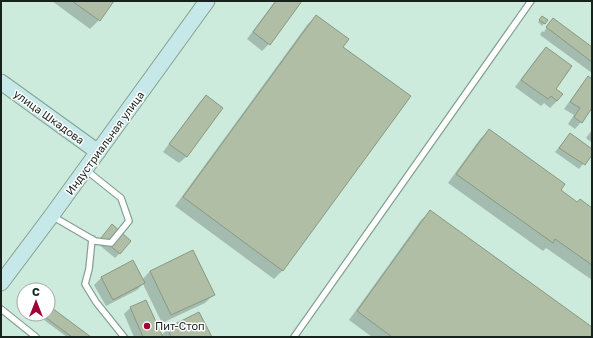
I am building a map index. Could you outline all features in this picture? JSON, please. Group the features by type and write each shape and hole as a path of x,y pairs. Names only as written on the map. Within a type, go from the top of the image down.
{"main road":[{"name":"Индустриальная улица","path":"1,284 207,1"},
{"name":"улица Шкадова","path":"1,82 98,152"}],"lane":[{"path":"294,337 531,1"},
{"path":"52,215 95,241 111,243 129,221 121,198 85,170"},
{"path":"92,239 89,269 84,284 96,302 124,337"},
{"path":"1,309 36,337"}],"building":[{"path":"72,1 114,1 100,21"},
{"path":"276,1 302,1 270,45 253,32"},
{"path":"316,15 349,39 343,47 411,96 283,271 183,197"},
{"path":"542,16 548,20 545,24 539,20"},
{"path":"553,18 592,47 592,62 546,27"},
{"path":"546,47 572,66 556,89 563,94 557,101 551,96 548,99 521,80"},
{"path":"588,76 592,79 592,108 582,123 574,117 580,108 570,102"},
{"path":"206,95 223,108 187,157 169,144"},
{"path":"489,129 565,184 561,190 577,202 580,199 592,208 592,265 555,239 553,243 456,174"},
{"path":"570,133 592,149 592,155 585,165 559,148"},
{"path":"430,210 592,327 592,337 392,337 357,311"},
{"path":"112,224 131,241 120,254 101,238"},
{"path":"193,250 215,295 171,315 150,271"},
{"path":"133,260 145,283 113,300 101,277"},
{"path":"146,300 163,337 143,337 130,307"},
{"path":"56,311 91,337 72,337 52,322 56,322"},
{"path":"199,312 212,337 171,337 167,328"}],"place":[{"name":"Пит-Стоп","path":"147,326"}]}
